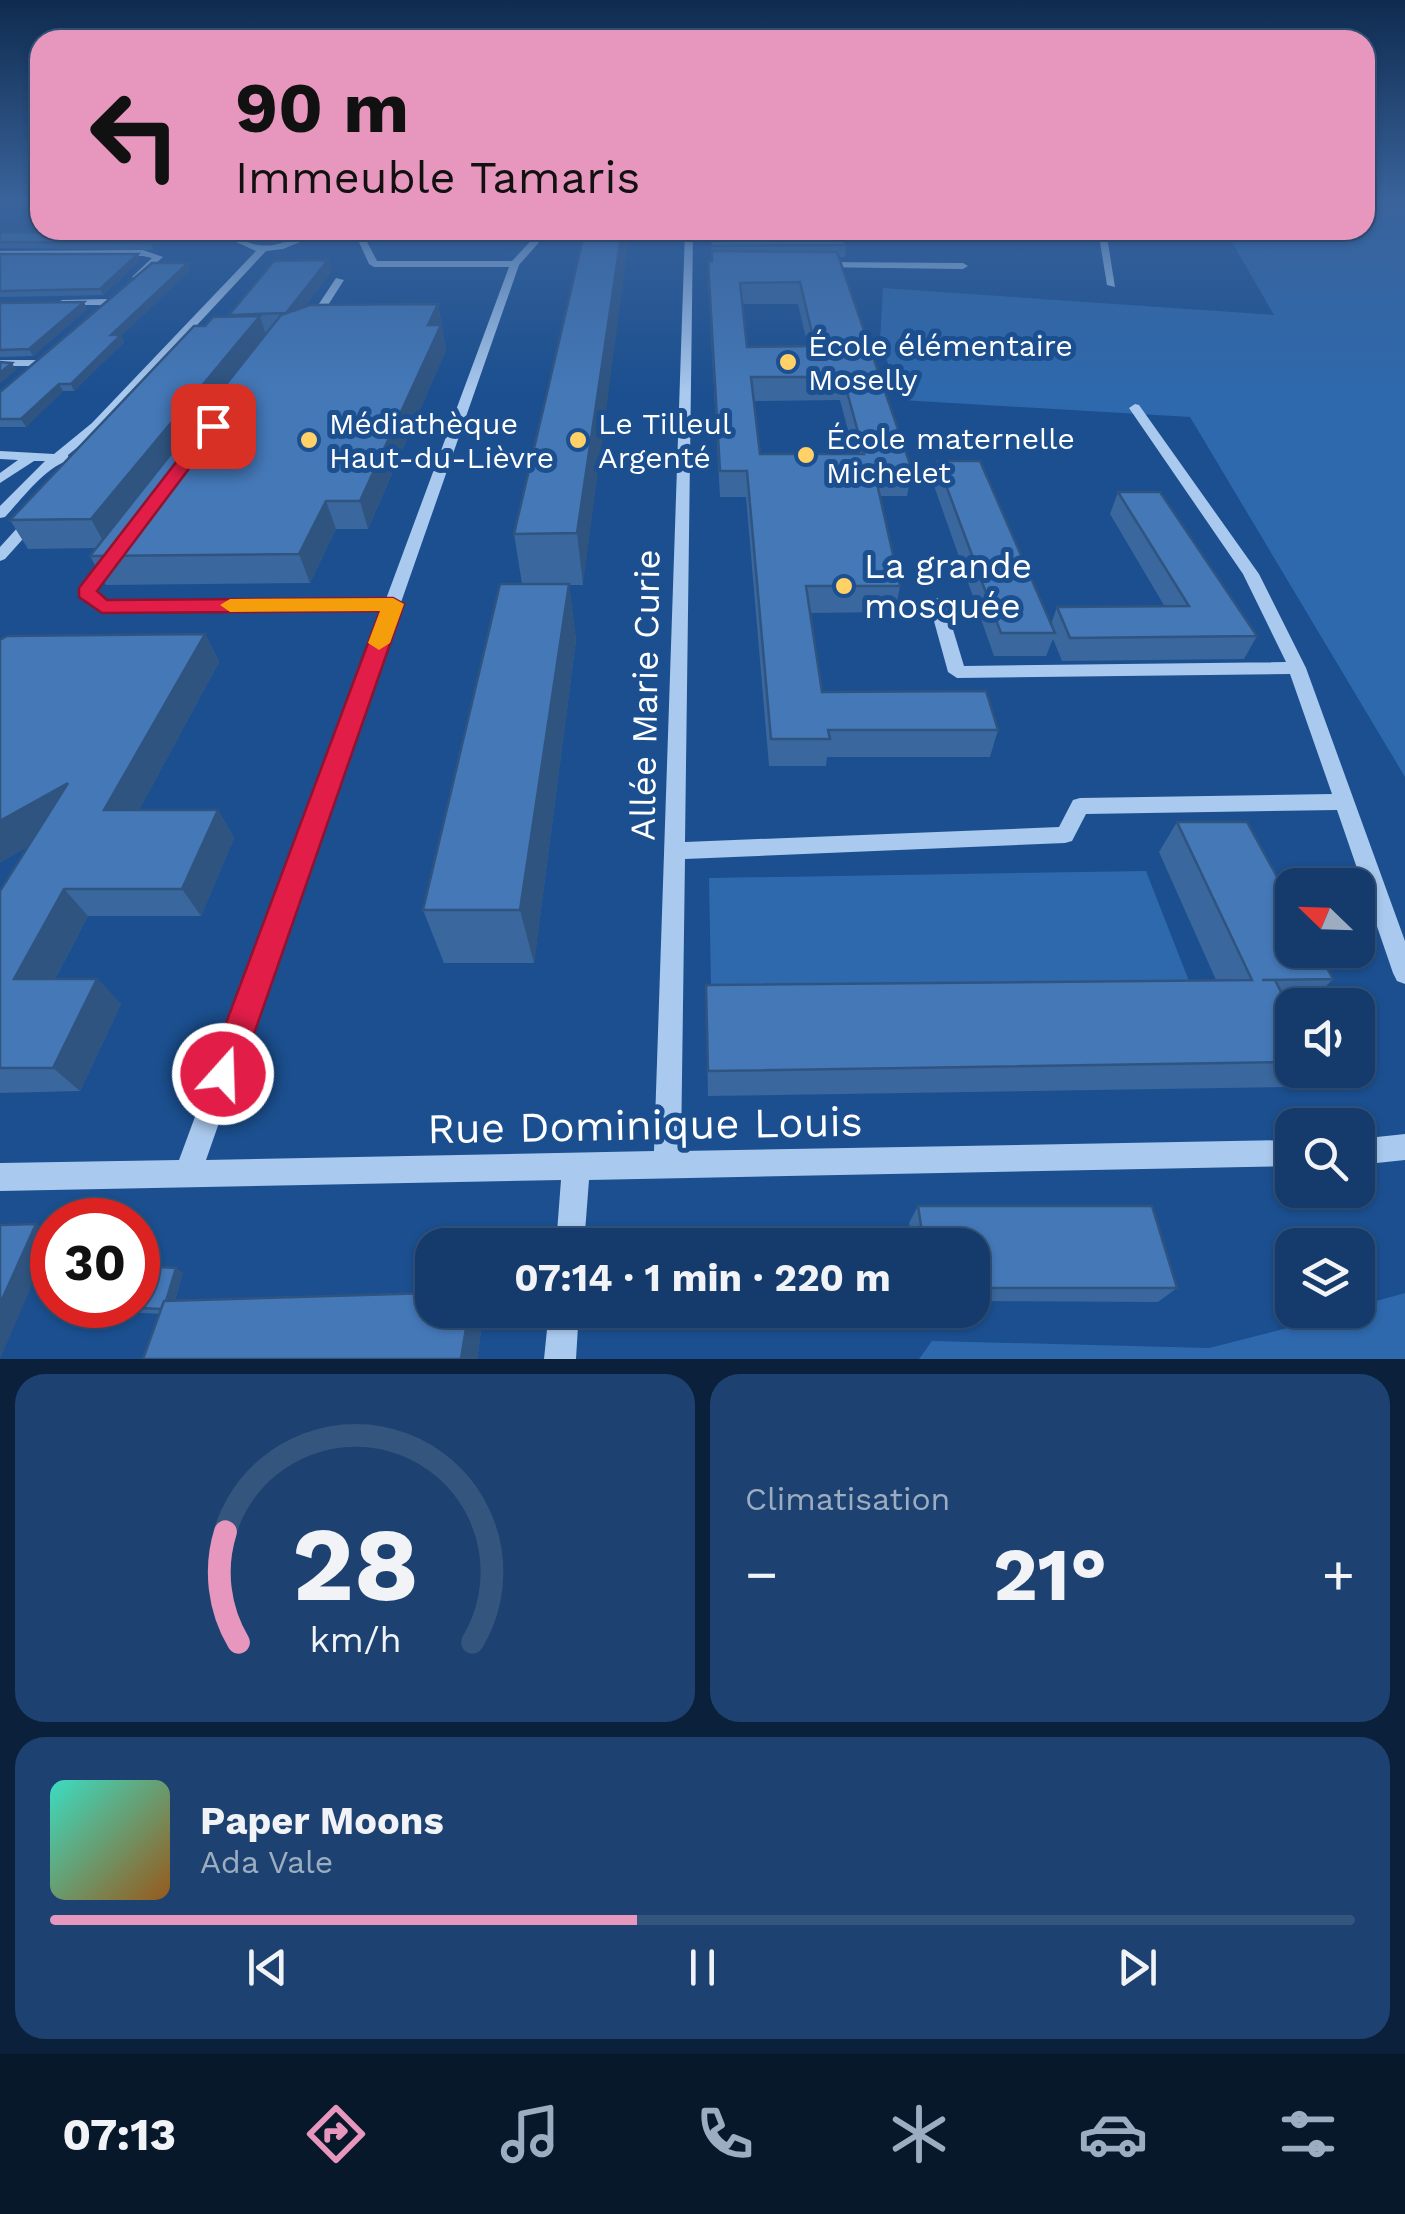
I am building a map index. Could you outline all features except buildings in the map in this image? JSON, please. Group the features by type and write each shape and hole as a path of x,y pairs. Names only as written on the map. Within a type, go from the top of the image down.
{"street":[{"path":"92,314 149,265"},
{"path":"0,514 96,426 247,265"},
{"path":"188,1174 515,265"},
{"name":"Allée Marie Curie","path":"667,1162 688,265"},
{"path":"935,265 963,266"},
{"path":"1108,265 1112,285"},
{"path":"294,333 309,327 339,280"},
{"path":"53,303 106,302"},
{"path":"180,336 198,336"},
{"path":"24,374 50,351"},
{"path":"0,363 36,363"},
{"path":"1135,408 1250,574 1297,668 1405,973"},
{"path":"0,455 61,456 76,466 72,477"},
{"path":"0,478 34,455"},
{"path":"0,556 50,501"},
{"path":"120,545 86,592 102,606 393,604"},
{"path":"938,603 957,672 1297,668"},
{"path":"674,851 1064,834 1080,806 1346,802"},
{"path":"1375,1150 1405,1147"},
{"name":"Rue Dominique Louis","path":"0,1178 576,1170 667,1162 1275,1153"},
{"path":"571,1228 576,1170"},
{"path":"560,1359 563,1328"}],"shaded area":[{"path":"1245,265 1405,265 1405,777 1190,417 901,400 880,341 883,288 1274,315"},
{"path":"1146,871 1189,981 711,985 709,878"},
{"path":"1405,1293 1405,1359 919,1359 932,1341 1209,1348 1287,1328 1375,1328 1375,1301"}],"slow traffic":[{"path":"230,605 393,604 379,643"}],"place":[{"name":"École élémentaire Moselly","path":"788,362"},
{"name":"Médiathèque Haut-du-Lièvre","path":"309,440"},
{"name":"Le Tilleul Argenté","path":"578,440"},
{"name":"École maternelle Michelet","path":"806,455"},
{"name":"La grande mosquée","path":"844,586"}],"route":[{"path":"213,426 86,592 102,606 393,604 223,1074"}]}
